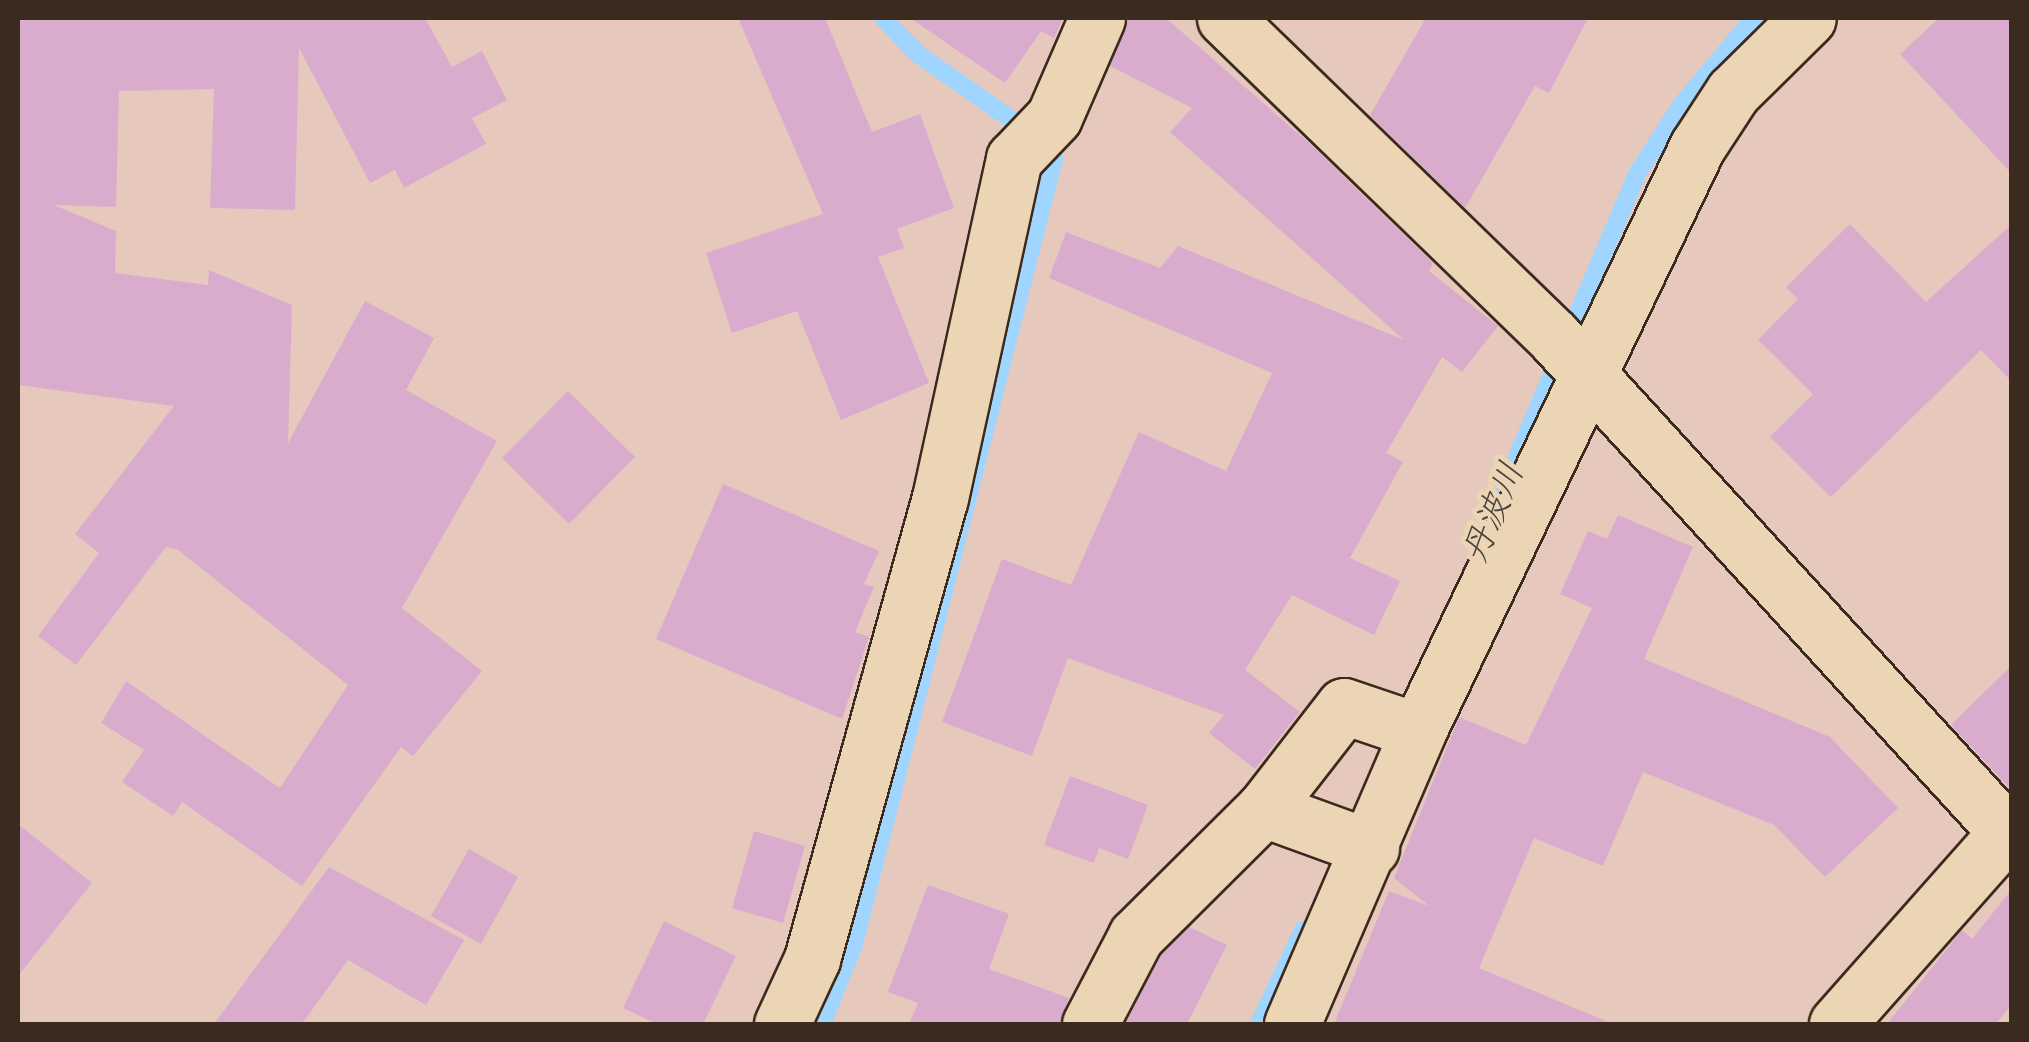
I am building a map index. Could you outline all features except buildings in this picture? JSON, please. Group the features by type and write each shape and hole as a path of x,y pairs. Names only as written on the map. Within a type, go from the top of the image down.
{"street":[{"path":"782,1024 812,958 940,498 1014,159 1054,117 1098,18"},
{"path":"1226,18 1552,336 2009,836 1838,1024"},
{"path":"1292,1024 1371,848 1418,731 1697,147 1733,92 1808,18"},
{"path":"1090,1024 1136,936 1264,810 1344,706 1418,731"},
{"path":"1264,810 1371,848"}],"waterway":[{"path":"822,1024 854,944 1054,159 1019,125 918,54 883,18"},
{"name":"丹波川","path":"1500,497 1637,174 1682,104 1754,18"},
{"name":"丹波川","path":"1259,1024 1303,930"}]}
